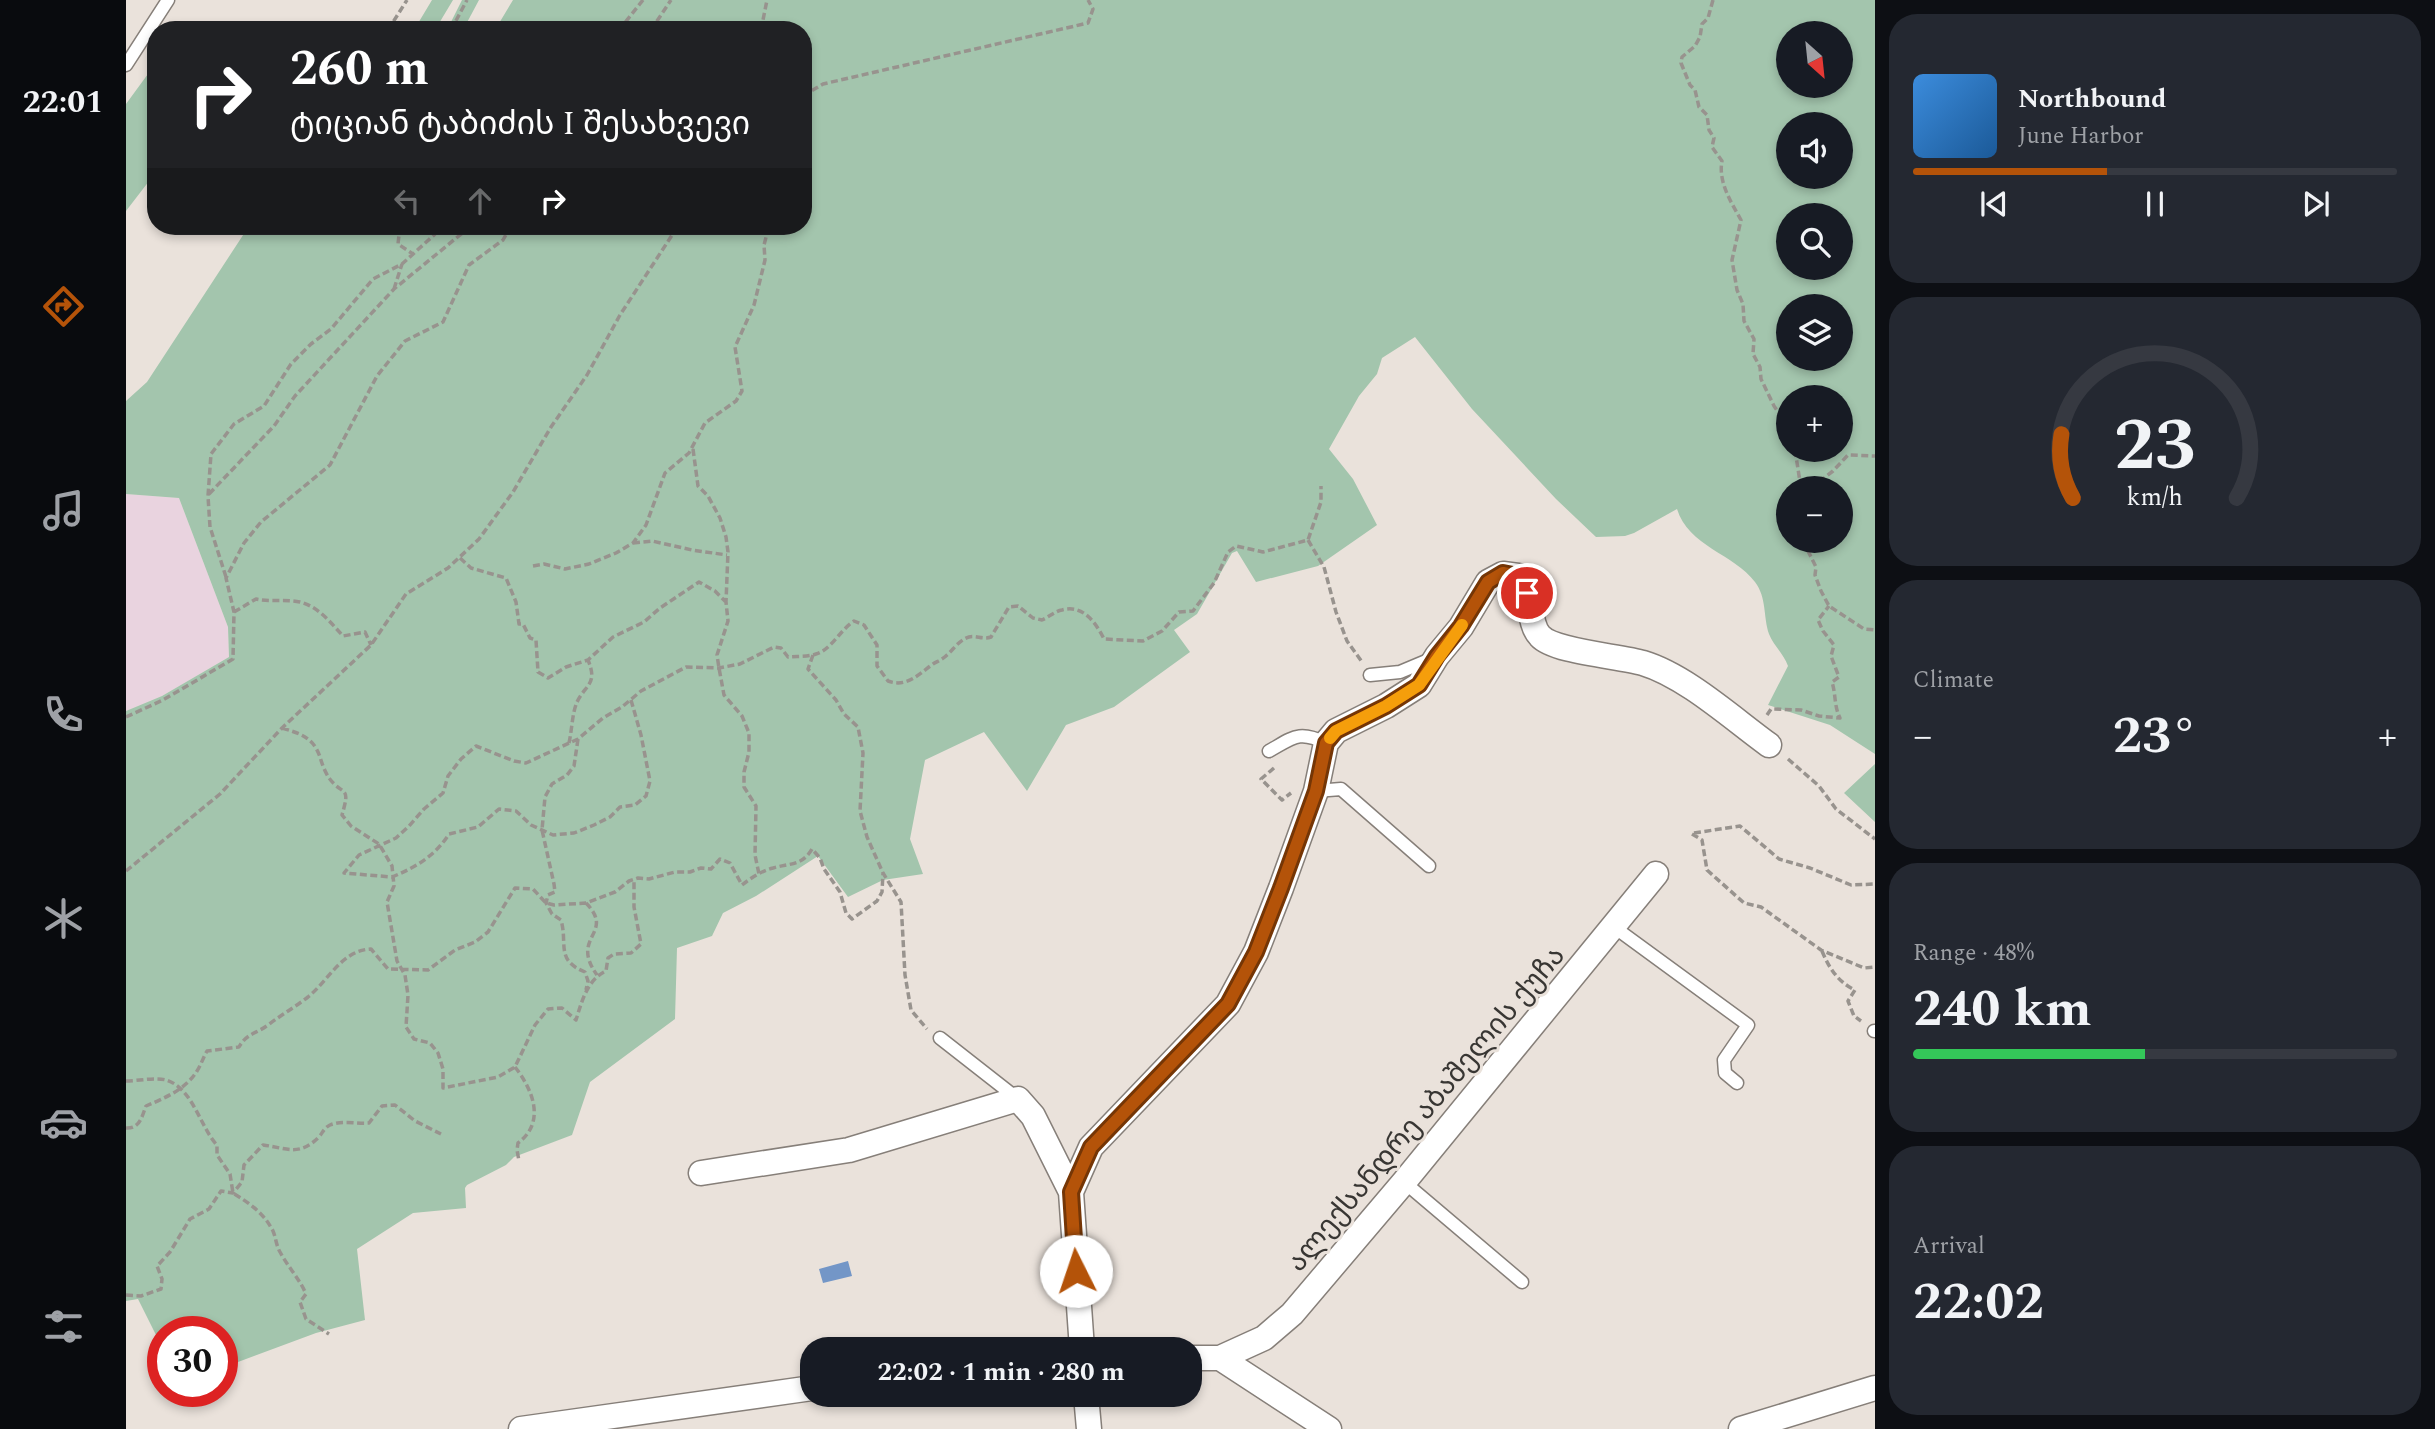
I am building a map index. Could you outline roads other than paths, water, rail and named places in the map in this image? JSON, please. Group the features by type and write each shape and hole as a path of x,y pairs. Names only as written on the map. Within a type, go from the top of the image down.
{"street":[{"path":"1071,1192 1091,1147 1228,1004 1256,952 1306,790 1326,743 1336,731 1386,706 1419,685 1488,582 1503,573 1518,576 1527,593 1537,634 1543,639 1572,649 1652,666 1700,694 1769,745"},
{"name":"ალექსანდრე აბაშელის ქუჩა","path":"1220,1358 1264,1338 1292,1314 1404,1182 1656,874"},
{"path":"701,1173 849,1150 1018,1099 1033,1116 1071,1192 1081,1337"},
{"path":"1202,1358 1220,1358 1329,1429"},
{"path":"1741,1429 1875,1388"},
{"path":"521,1429 639,1421 692,1404 800,1390"},
{"path":"1087,1407 1089,1429"}],"lane":[{"path":"154,21 168,0"},
{"path":"126,65 147,32"},
{"path":"1370,676 1400,672 1437,656"},
{"path":"1269,751 1296,736 1309,735 1326,743"},
{"path":"1306,790 1341,789 1429,866"},
{"path":"1614,927 1748,1025 1724,1060 1725,1073 1737,1083"},
{"path":"940,1038 1018,1099"},
{"path":"1404,1182 1522,1282"}],"water":[{"path":"848,1261 852,1276 823,1283 819,1269"}]}
